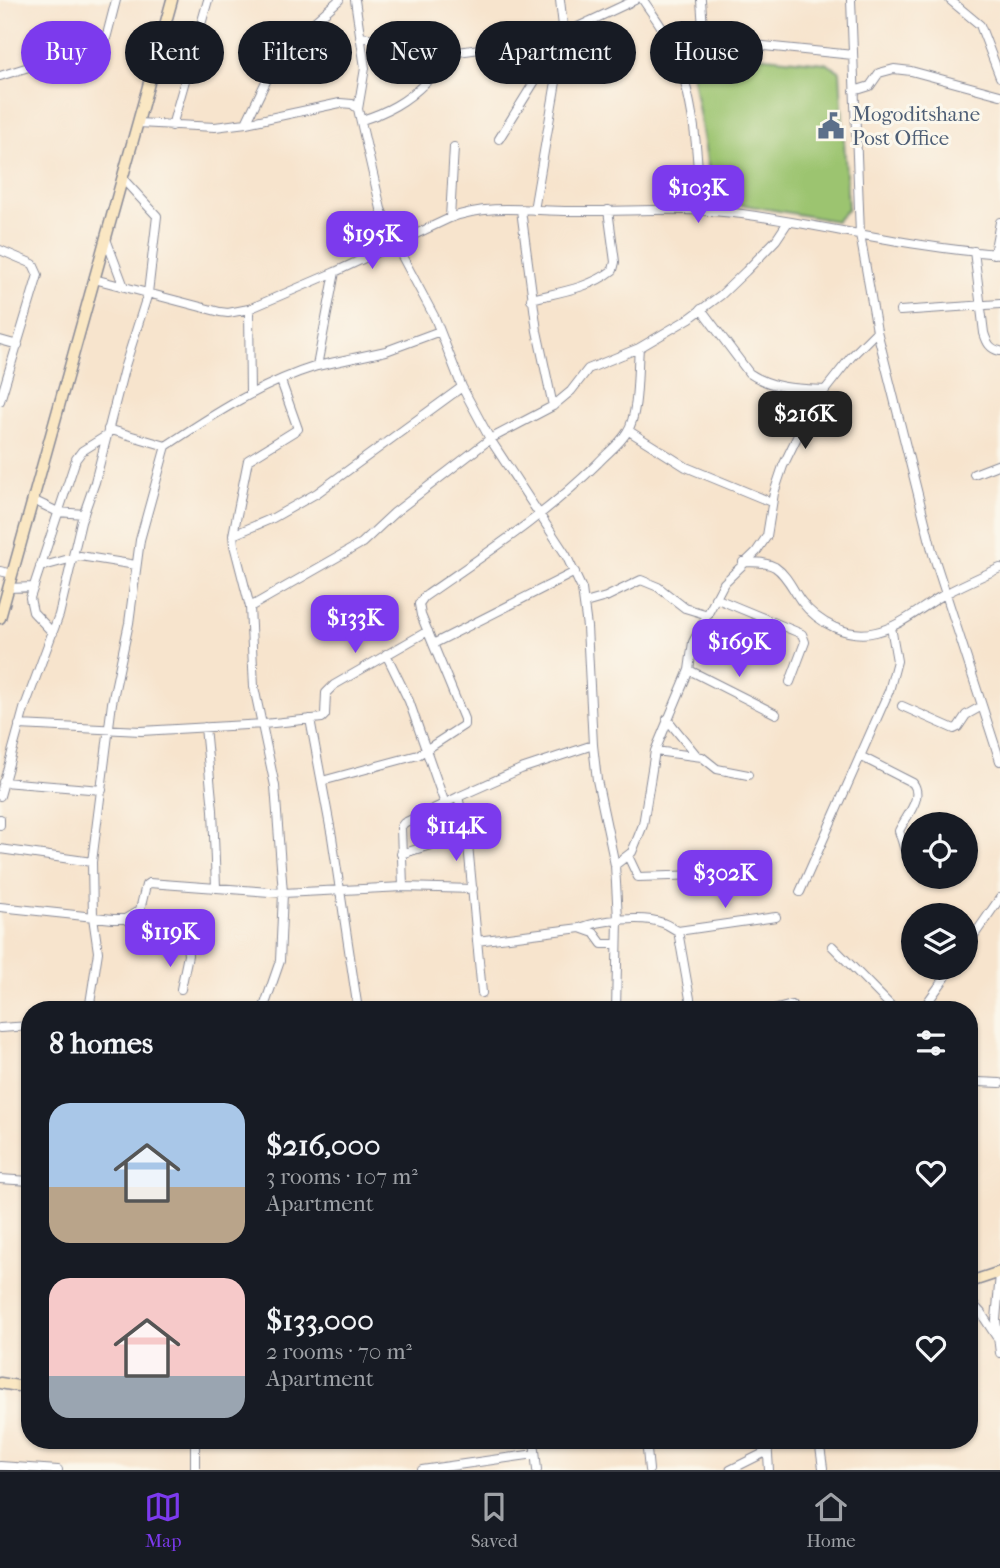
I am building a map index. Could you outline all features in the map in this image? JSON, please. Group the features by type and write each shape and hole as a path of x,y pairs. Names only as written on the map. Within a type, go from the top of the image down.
{"main road":[{"path":"0,618 172,0"},
{"path":"978,1280 1000,1273"},
{"path":"0,1383 21,1386"}],"street":[{"path":"0,76 51,60 92,65 98,63 116,0"},
{"path":"172,126 208,0"},
{"path":"246,123 286,47 340,0"},
{"path":"355,0 365,68 358,109 376,194 396,243 440,331 462,387 490,439 575,572 585,603 597,780 615,865 618,919 616,1001"},
{"path":"560,0 562,21"},
{"path":"592,21 635,0"},
{"path":"643,0 657,21"},
{"path":"701,0 702,21"},
{"path":"851,0 860,234 877,331 929,540 1000,761"},
{"path":"950,0 980,25 1000,77"},
{"path":"360,37 366,38"},
{"path":"763,47 853,55"},
{"path":"854,91 870,86 879,73 894,69 911,71 1000,95"},
{"path":"362,120 397,106 422,84"},
{"path":"499,139 533,84"},
{"path":"534,210 555,84"},
{"path":"683,84 691,111 700,211"},
{"path":"138,123 215,127 340,103 352,104 358,109"},
{"path":"450,218 454,147"},
{"path":"0,796 19,725 53,633 84,514 148,293 157,216 122,179"},
{"path":"94,279 229,313 249,309 450,218 480,209 700,211 997,254 1000,222"},
{"path":"521,210 531,299 554,406"},
{"path":"531,299 577,288 613,270 615,262 608,210"},
{"path":"250,607 362,543 394,513 490,439 554,406 571,391 588,369 639,348 701,309 747,271 776,240 788,222"},
{"path":"106,239 124,287"},
{"path":"0,250 33,264 38,275 0,401"},
{"path":"974,251 979,306 987,342 994,350 1000,351"},
{"path":"317,366 335,272"},
{"path":"900,311 1000,304"},
{"path":"249,309 250,394"},
{"path":"701,309 749,373 760,380 785,387 825,390"},
{"path":"90,1001 98,952 93,917 92,862 114,693 129,623 143,527 166,446 250,394 317,366 386,351 440,331"},
{"path":"615,865 632,852 643,825 654,751 689,670 693,642 715,598 732,572 756,552 767,536 771,502 790,448 825,390 851,357 877,331"},
{"path":"0,340 18,345"},
{"path":"322,781 418,755 465,722 419,604 424,597 540,514 579,482 629,431 635,400 639,348"},
{"path":"267,1001 280,961 283,893 275,786 264,724 254,687 250,607 233,535 246,463 251,457 298,429 281,381"},
{"path":"233,535 273,518 317,493 462,387"},
{"path":"629,431 686,467 771,502"},
{"path":"53,633 33,612 30,597 78,455 107,433 166,446"},
{"path":"974,474 1000,464"},
{"path":"33,500 58,512 84,514"},
{"path":"40,567 73,556 136,565"},
{"path":"743,562 764,563 777,569 809,609 825,623 837,629 873,633 891,627 946,593 1000,568"},
{"path":"0,571 12,574"},
{"path":"433,644 575,572"},
{"path":"585,603 606,597 641,580 658,587 685,608 708,615"},
{"path":"8,588 33,587"},
{"path":"715,598 802,634 805,642 790,682"},
{"path":"800,892 896,670 896,649 891,627"},
{"path":"19,725 141,731 322,718 325,715 326,693 334,685 428,631"},
{"path":"386,654 410,701 445,804"},
{"path":"689,670 776,714"},
{"path":"902,706 954,729 966,715 982,706"},
{"path":"310,719 341,891 357,1001"},
{"path":"667,719 697,756"},
{"path":"205,727 213,810 216,887"},
{"path":"403,887 400,833 404,823 521,769 593,745"},
{"path":"654,751 706,758 717,769 748,775"},
{"path":"860,756 913,783 918,789 918,796 910,812"},
{"path":"3,782 102,790"},
{"path":"458,797 467,834 482,993"},
{"path":"0,819 0,825"},
{"path":"401,854 467,834"},
{"path":"0,849 92,862"},
{"path":"628,856 638,877 732,874"},
{"path":"125,919 140,910 146,885 149,883 283,893 403,887 473,889"},
{"path":"978,930 1000,898"},
{"path":"0,907 125,919 145,933 187,945 188,955 181,989"},
{"path":"477,941 580,928 618,919 662,922 678,931 776,917"},
{"path":"580,928 594,933 602,944 617,944"},
{"path":"678,931 690,1001"},
{"path":"832,946 886,1001"},
{"path":"928,1001 943,980"},
{"path":"0,1028 21,1027"},
{"path":"978,1082 1000,1083"},
{"path":"0,1180 21,1181"},
{"path":"1000,1273 996,1320 1000,1353"},
{"path":"978,1310 998,1338"},
{"path":"195,1449 195,1470"},
{"path":"535,1449 537,1470"},
{"path":"647,1449 649,1470"},
{"path":"820,1449 823,1468"},
{"path":"730,1470 768,1451 769,1470"},
{"path":"422,1470 467,1467 535,1454"},
{"path":"0,1466 58,1470"}],"green space":[{"path":"763,57 825,63 840,71 848,209 836,221 728,202 713,195 694,84 763,84"}],"place":[{"name":"Mogoditshane Post Office","path":"831,126"}]}
